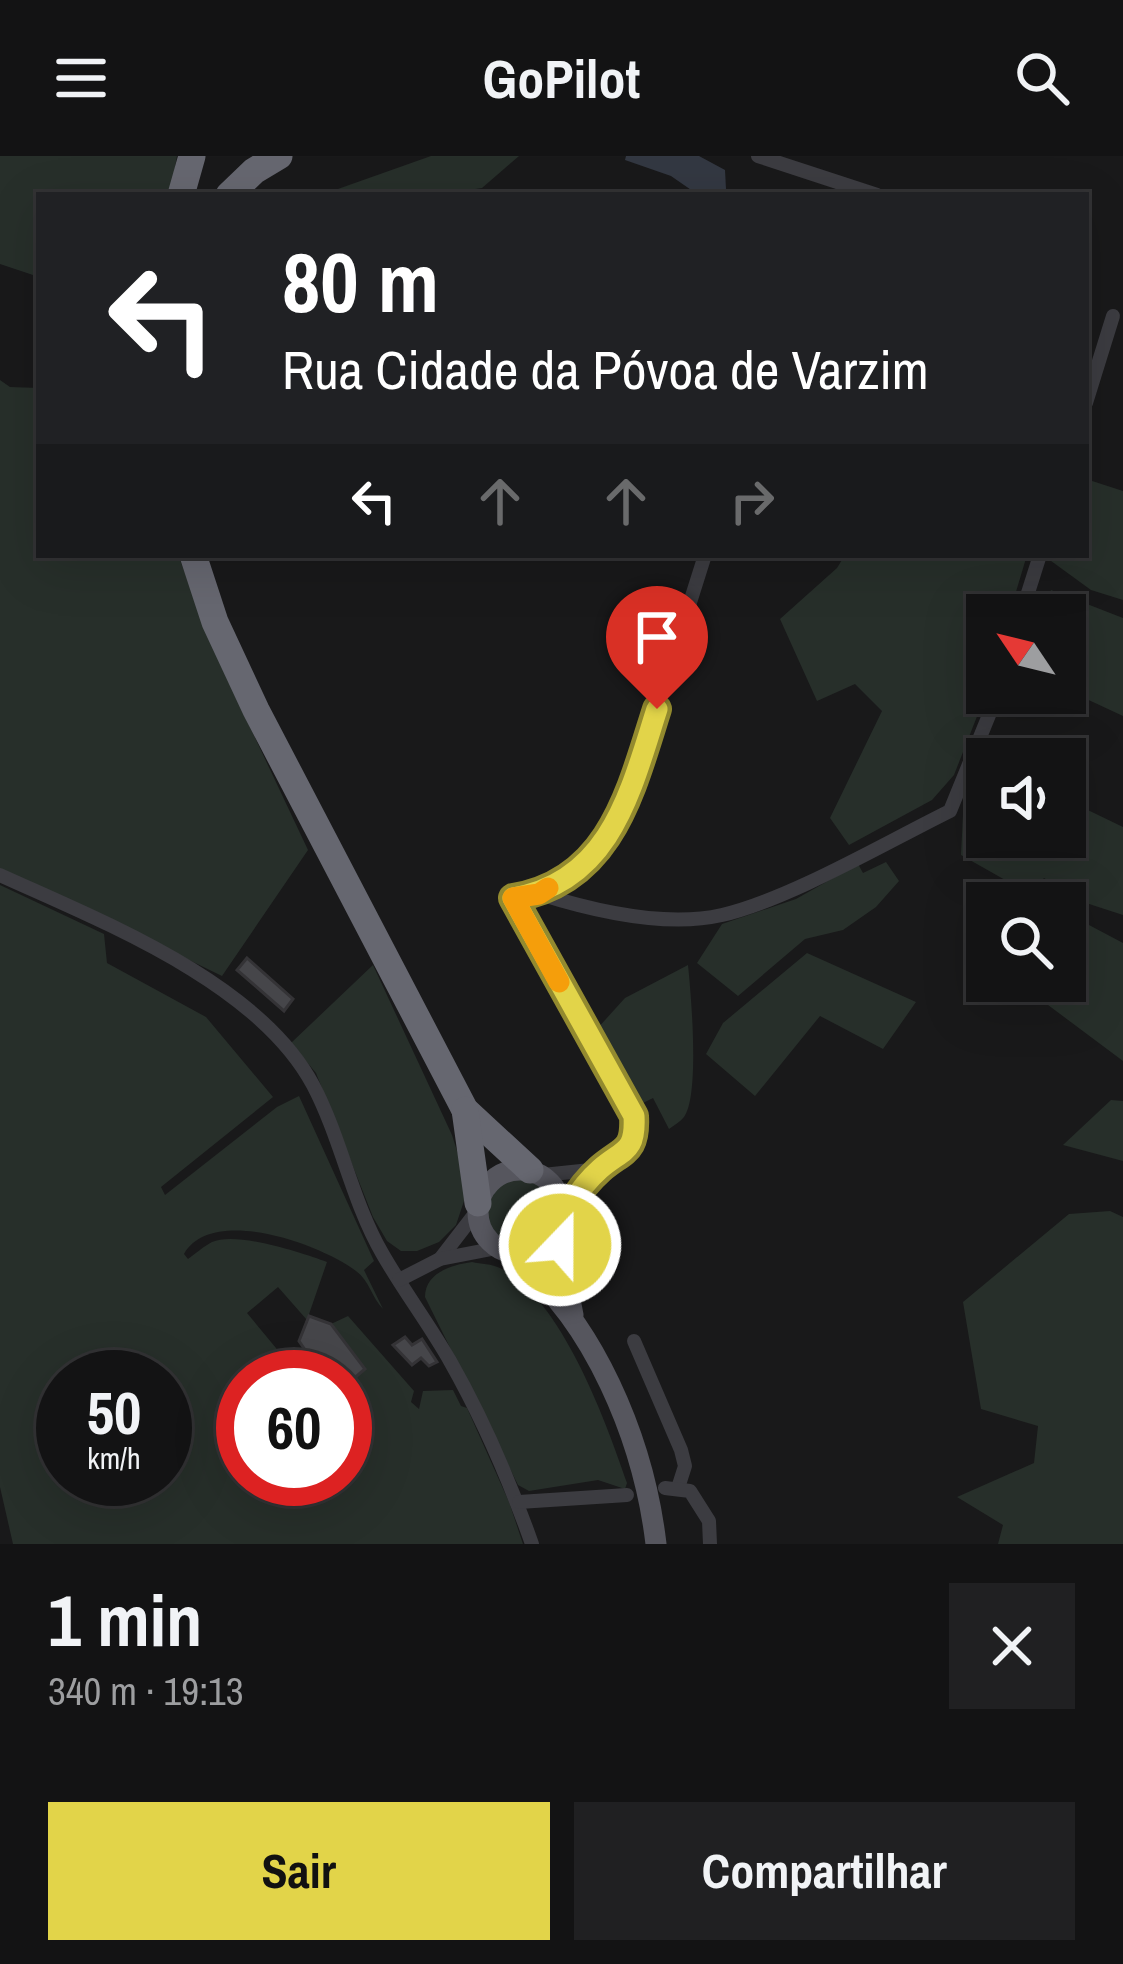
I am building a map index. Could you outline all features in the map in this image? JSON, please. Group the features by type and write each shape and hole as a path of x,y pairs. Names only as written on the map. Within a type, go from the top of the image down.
{"highway":[{"path":"188,176 207,156"},
{"path":"232,192 279,156"},
{"path":"194,558 215,622 256,710 465,1110 478,1207"},
{"path":"465,1110 536,1173"}],"main road":[{"path":"573,1315 482,1230 478,1207 485,1187 503,1173 536,1173 560,1196 573,1315 635,1449 656,1544"},
{"path":"503,1251 538,1252 560,1227"}],"street":[{"path":"758,156 868,192"},
{"path":"817,192 821,177"},
{"path":"1089,393 1113,316"},
{"path":"539,894 599,851 615,828 705,558"},
{"path":"1028,594 1039,558"},
{"path":"560,1227 600,1169 626,1152 635,1135 634,1116 513,898 539,894 583,908 680,919 722,915 787,890 950,811 989,714"},
{"path":"0,875 197,971 230,994 283,1044 312,1083 380,1250 452,1364 519,1502 532,1544"},
{"path":"536,1173 600,1169"},
{"path":"440,1259 478,1207"},
{"path":"399,1280 440,1259 503,1251"},
{"path":"634,1341 681,1450 685,1466 672,1488 690,1491 709,1521 710,1544"},
{"path":"519,1502 627,1495"}],"shaded area":[{"path":"0,156 177,156 171,192 36,192 36,276 0,264"},
{"path":"431,156 519,156 482,188 329,192"},
{"path":"626,156 699,156 725,170 726,189 694,192 671,176 625,160"},
{"path":"0,380 10,387 36,388 36,558 179,558 224,672 308,850 222,976 0,868"},
{"path":"1089,480 1123,491 1123,600 1091,590 1047,558 1089,558"},
{"path":"843,558 1026,558 1015,594 966,594 966,714 978,714 954,775 932,800 849,845 830,818 882,711 855,684 817,701 780,619"},
{"path":"1086,604 1123,618 1123,716 1086,699"},
{"path":"966,807 966,858 961,855"},
{"path":"1086,809 1123,827 1123,915 1086,903 1086,882 1044,878 1009,882 966,858 1086,858"},
{"path":"886,862 899,881 876,907 843,930 805,939 738,996 697,963 722,924 796,899 858,864 863,873"},
{"path":"0,885 104,934 107,963 206,1017 273,1097 161,1187 165,1195 277,1107 299,1096 374,1261 364,1270 383,1309 356,1271 293,1241 267,1234 218,1232 198,1240 184,1254 188,1259 212,1242 237,1239 327,1262 307,1320 278,1287 247,1313 278,1350 216,1350 216,1506 372,1506 372,1350 351,1350 331,1324 348,1316 414,1391 411,1402 419,1409 423,1391 453,1390 467,1408 523,1544 13,1544 0,1487"},
{"path":"1086,923 1123,943 1123,1061 1044,1002 1086,1002"},
{"path":"807,953 916,1002 883,1049 820,1016 755,1096 706,1054 723,1023"},
{"path":"373,965 452,1135 464,1173 464,1201 456,1225 439,1242 417,1251 401,1251 387,1241 316,1073 291,1043"},
{"path":"688,965 692,1088 684,1117 669,1129 653,1098 639,1105 596,1030 625,998"},
{"path":"1111,1100 1123,1101 1123,1161 1063,1145"},
{"path":"520,1177 544,1187 554,1211 544,1235 520,1245 496,1235 486,1211 496,1187"},
{"path":"1110,1211 1123,1217 1123,1544 998,1544 1003,1525 957,1497 1034,1463 1038,1426 981,1409 963,1302 1069,1214"},
{"path":"472,1262 500,1268 543,1306 578,1364 607,1427 625,1489 598,1480 529,1491 518,1485 425,1297 434,1276"}],"building":[{"path":"247,958 293,999 284,1011 237,970"},
{"path":"309,1316 331,1324 351,1350 305,1350 299,1341"},
{"path":"405,1337 412,1345 422,1339 437,1362 429,1366 421,1358 412,1365 393,1345"}],"slow traffic":[{"path":"548,888 513,898 559,982"}],"route":[{"path":"560,1245 557,1233 562,1221 584,1189 600,1169 626,1152 635,1135 634,1116 513,898 539,894 599,851 615,828 657,709"}]}
